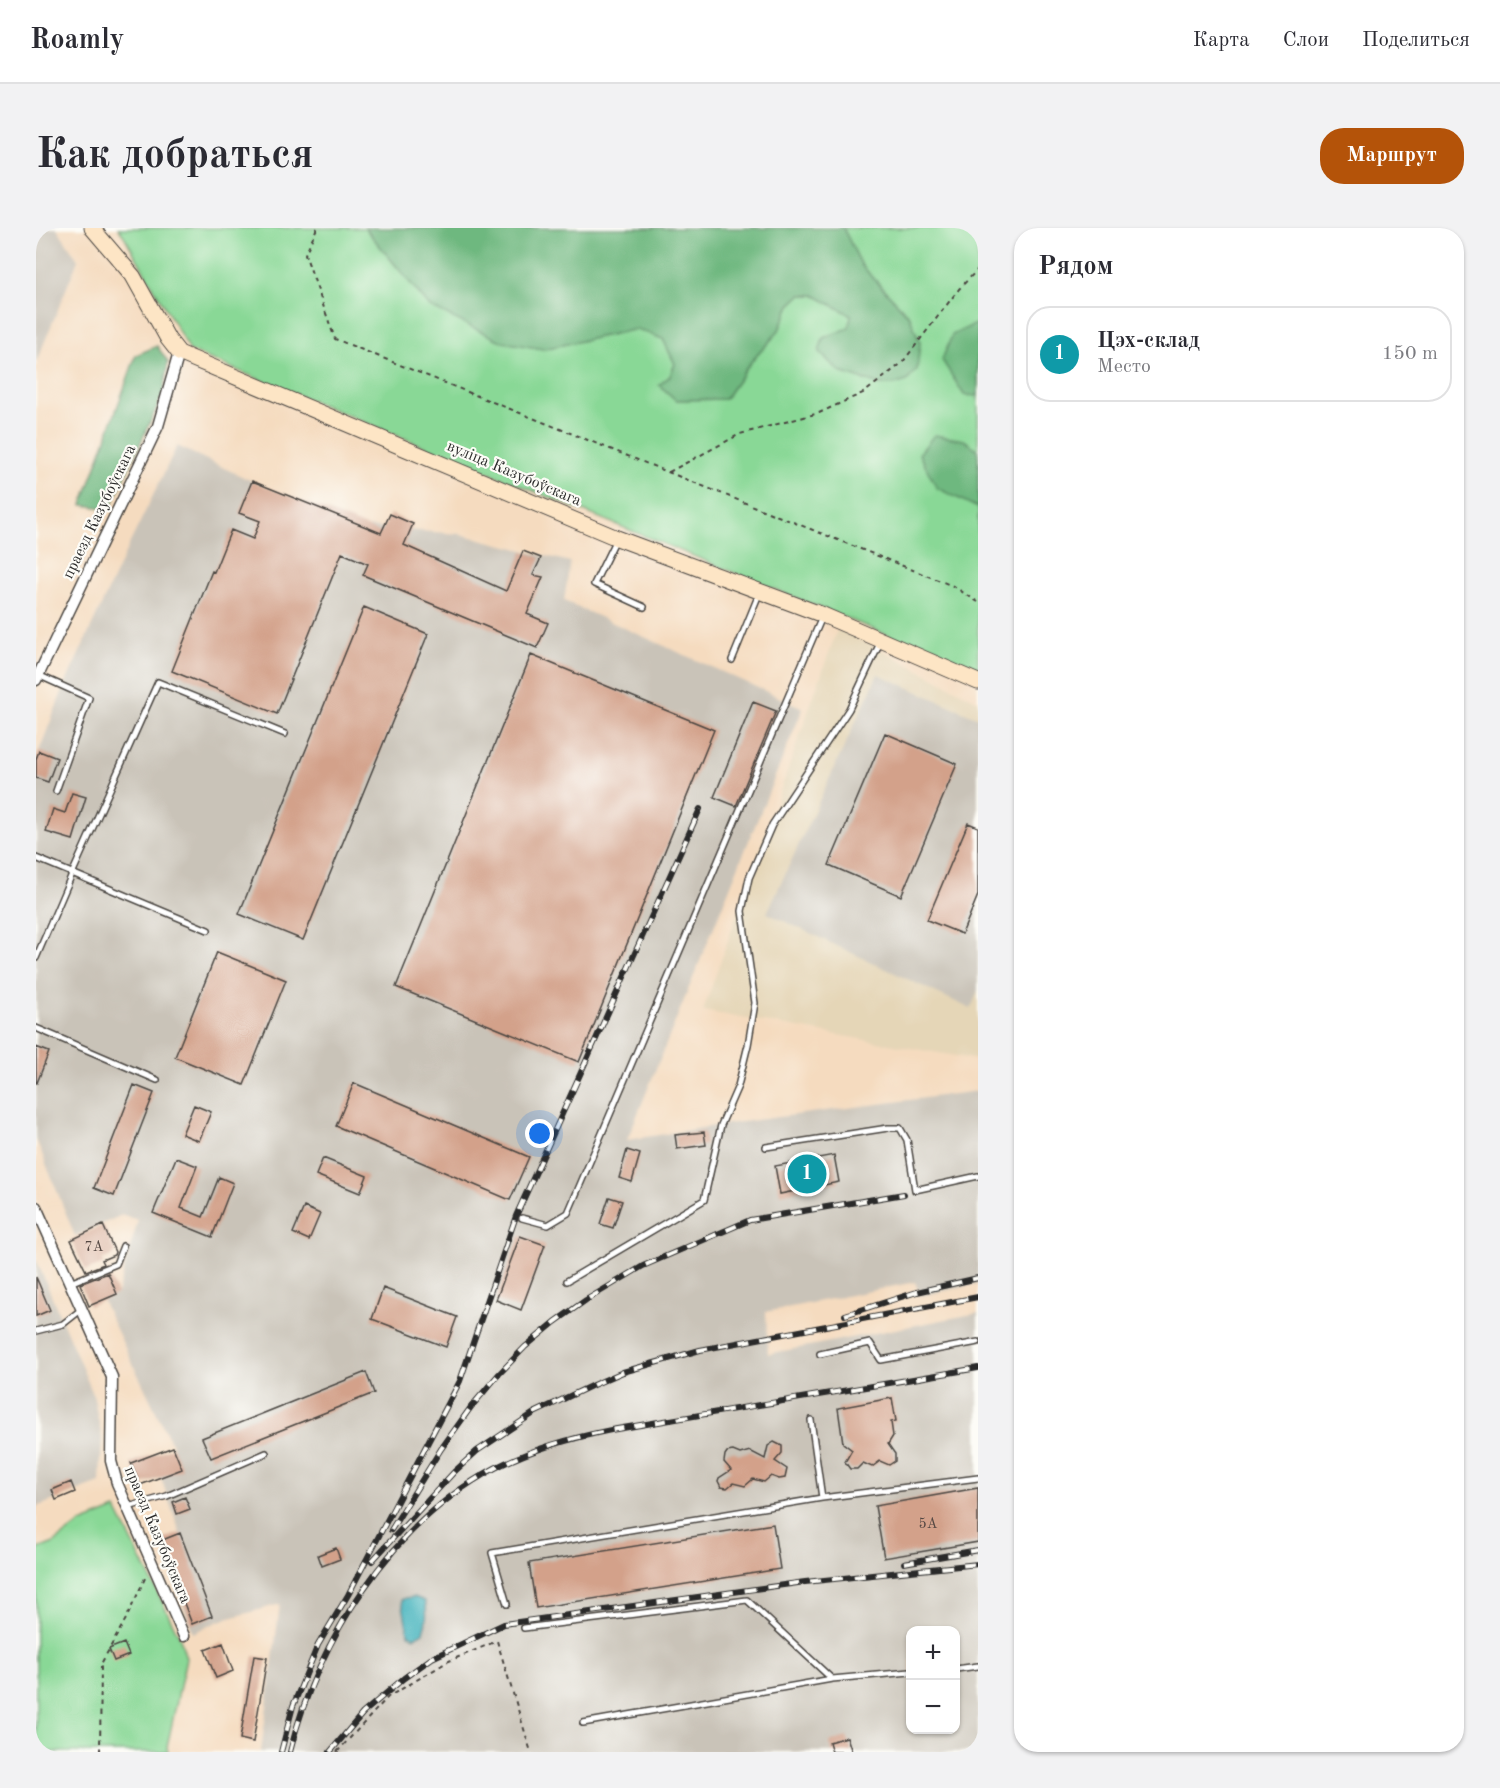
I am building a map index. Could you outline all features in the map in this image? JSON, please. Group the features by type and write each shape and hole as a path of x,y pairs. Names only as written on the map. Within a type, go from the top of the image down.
{"street":[{"path":"92,228 133,276 168,339 179,353"},
{"name":"вуліца Казубоўскага","path":"179,353 617,538 823,615 978,682"},
{"name":"праезд Казубоўскага","path":"37,677 158,426 179,353"},
{"name":"праезд Казубоўскага","path":"36,1207 112,1377 111,1461 117,1483 184,1636"}],"lane":[{"path":"617,538 594,584 644,607"},
{"path":"732,660 760,592"},
{"path":"522,1218 548,1225 568,1213 823,615"},
{"path":"567,1281 704,1200 721,1125 738,1086 755,1003 741,911 748,878 772,825 849,709 881,641"},
{"path":"37,677 89,698 56,791"},
{"path":"36,958 158,682 285,734"},
{"path":"36,858 208,930"},
{"path":"36,1028 157,1080"},
{"path":"766,1147 900,1128 907,1140 915,1190 978,1176"},
{"path":"70,1283 116,1264 123,1246"},
{"path":"36,1331 63,1324 82,1309"},
{"path":"820,1354 870,1343 881,1360 978,1342"},
{"path":"811,1420 822,1498"},
{"path":"127,1507 167,1496 266,1453"},
{"path":"507,1604 492,1553 822,1498 978,1478"},
{"path":"524,1628 747,1600 832,1679"},
{"path":"960,1668 978,1666"},
{"path":"583,1723 832,1679 906,1672"}],"path":[{"path":"317,228 305,254 335,339 953,586 978,602"},
{"path":"669,472 740,434 819,412 865,392 902,363 959,289 978,269"},
{"path":"100,1752 101,1664 152,1566"},
{"path":"337,1752 388,1697 449,1661 497,1641 531,1752"}],"shaded area":[{"path":"36,228 57,228 78,260 36,363"},
{"path":"177,446 252,481 365,527 460,534 570,562 564,601 803,708 627,1140 734,1123 978,1091 978,1284 920,1296 915,1282 766,1312 768,1354 978,1313 978,1752 261,1752 280,1604 219,1621 193,1633 160,1541 180,1533 161,1478 140,1485 131,1463 173,1447 102,1300 117,1294 138,1220 122,1215 75,1236 36,1139 36,759 64,687"},
{"path":"838,627 978,701 978,1060 703,1011"},
{"path":"878,674 978,718 978,990 971,1009 767,913"},
{"path":"36,1259 93,1394 102,1438 100,1483 36,1507"}],"green space":[{"path":"118,228 365,228 430,307 543,349 637,329 663,339 675,364 670,376 660,385 676,400 725,399 750,363 778,332 790,305 800,295 814,295 852,315 849,328 823,338 920,343 910,317 862,266 843,228 978,228 978,672 190,351"},
{"path":"365,228 843,228 862,266 910,317 920,343 917,370 907,381 894,385 879,385 840,372 819,352 823,338 849,328 851,315 814,295 801,295 790,305 778,332 750,363 725,399 676,400 659,385 670,376 675,364 663,339 637,329 543,349 503,342 430,307"},
{"path":"975,324 978,325 978,396 964,395 942,360 952,335"},
{"path":"157,346 168,362 163,394 110,509 82,505 136,355"},
{"path":"934,435 964,440 978,450 978,508 937,488 919,454"},
{"path":"116,1509 180,1638 186,1658 167,1747 168,1752 36,1752 36,1550 54,1543 81,1523"}],"water":[{"path":"414,1597 425,1601 427,1613 423,1632 414,1637 408,1633 402,1600"}],"building":[{"path":"252,481 381,533 390,514 413,524 404,545 506,591 523,551 541,558 533,575 543,577 527,614 548,623 537,648 363,575 368,564 342,553 277,714 172,671 231,530 253,539 260,521 239,513"},
{"path":"364,607 428,634 303,940 239,914"},
{"path":"531,655 714,730 579,1062 396,987"},
{"path":"753,702 776,711 736,806 714,797"},
{"path":"885,733 957,764 901,896 829,865"},
{"path":"39,751 57,758 48,782 36,778 36,759"},
{"path":"72,793 86,797 73,840 46,832 53,809 65,813"},
{"path":"968,823 978,827 978,895 962,934 927,920"},
{"path":"217,952 286,980 244,1085 175,1057"},
{"path":"36,1047 49,1052 37,1083 36,1083"},
{"path":"354,1083 529,1157 510,1200 336,1126"},
{"path":"134,1085 154,1093 114,1196 94,1188"},
{"path":"194,1105 211,1112 199,1141 182,1134"},
{"path":"704,1132 706,1145 677,1149 675,1135"},
{"path":"627,1150 640,1154 632,1182 619,1178"},
{"path":"834,1155 839,1182 780,1194 775,1166"},
{"path":"176,1158 197,1166 181,1208 203,1217 219,1177 233,1183 212,1237 153,1213"},
{"path":"323,1158 367,1176 360,1193 316,1175"},
{"path":"609,1197 622,1201 613,1228 600,1224"},
{"path":"304,1207 320,1214 309,1240 293,1233"},
{"path":"103,1225 115,1252 114,1255 102,1260 104,1264 86,1271 71,1240"},
{"path":"520,1236 545,1245 521,1310 496,1300"},
{"path":"108,1273 117,1294 89,1306 80,1284"},
{"path":"36,1277 50,1310 36,1316"},
{"path":"383,1288 457,1317 446,1347 372,1319"},
{"path":"366,1372 374,1393 211,1458 202,1438"},
{"path":"892,1398 896,1421 891,1422 893,1436 888,1444 895,1454 895,1461 889,1465 880,1461 872,1467 863,1463 857,1469 850,1469 845,1462 852,1450 843,1443 838,1408"},
{"path":"774,1442 782,1446 782,1453 775,1461 787,1469 785,1478 779,1479 771,1476 764,1482 753,1479 745,1486 733,1483 727,1488 721,1487 719,1478 731,1470 724,1462 727,1452 733,1451 740,1454 750,1451 765,1459 768,1446"},
{"path":"173,1447 182,1469 140,1485 131,1463"},
{"path":"71,1482 75,1492 56,1500 52,1490"},
{"path":"978,1488 978,1542 884,1558 875,1506"},
{"path":"185,1497 190,1509 177,1514 173,1502"},
{"path":"773,1524 780,1569 536,1608 529,1563"},
{"path":"180,1533 212,1616 192,1624 160,1541"},
{"path":"336,1548 340,1559 322,1566 318,1555"},
{"path":"124,1643 129,1655 114,1661 109,1649"},
{"path":"223,1643 233,1671 216,1678 205,1650"},
{"path":"254,1656 267,1658 253,1742 240,1739"},
{"path":"847,1737 852,1752 832,1752 829,1742"}],"railway":[{"path":"281,1752 293,1706 318,1645 348,1595 460,1381 516,1216 700,809"},
{"path":"391,1530 441,1449 471,1407 525,1347 586,1300 643,1266 750,1220 904,1194"},
{"path":"845,1315 917,1292 978,1278"},
{"path":"372,1561 454,1472 477,1451 534,1413 593,1385 623,1372 700,1350 978,1297"},
{"path":"290,1752 319,1668 340,1627 364,1589 392,1553 423,1520 457,1492 495,1468 552,1445 611,1430 978,1368"},
{"path":"904,1563 978,1550"},
{"path":"330,1752 363,1713 404,1678 432,1658 504,1624 805,1582 978,1564"}],"place":[{"name":"Цэх-склад","path":"807,1174"}]}
